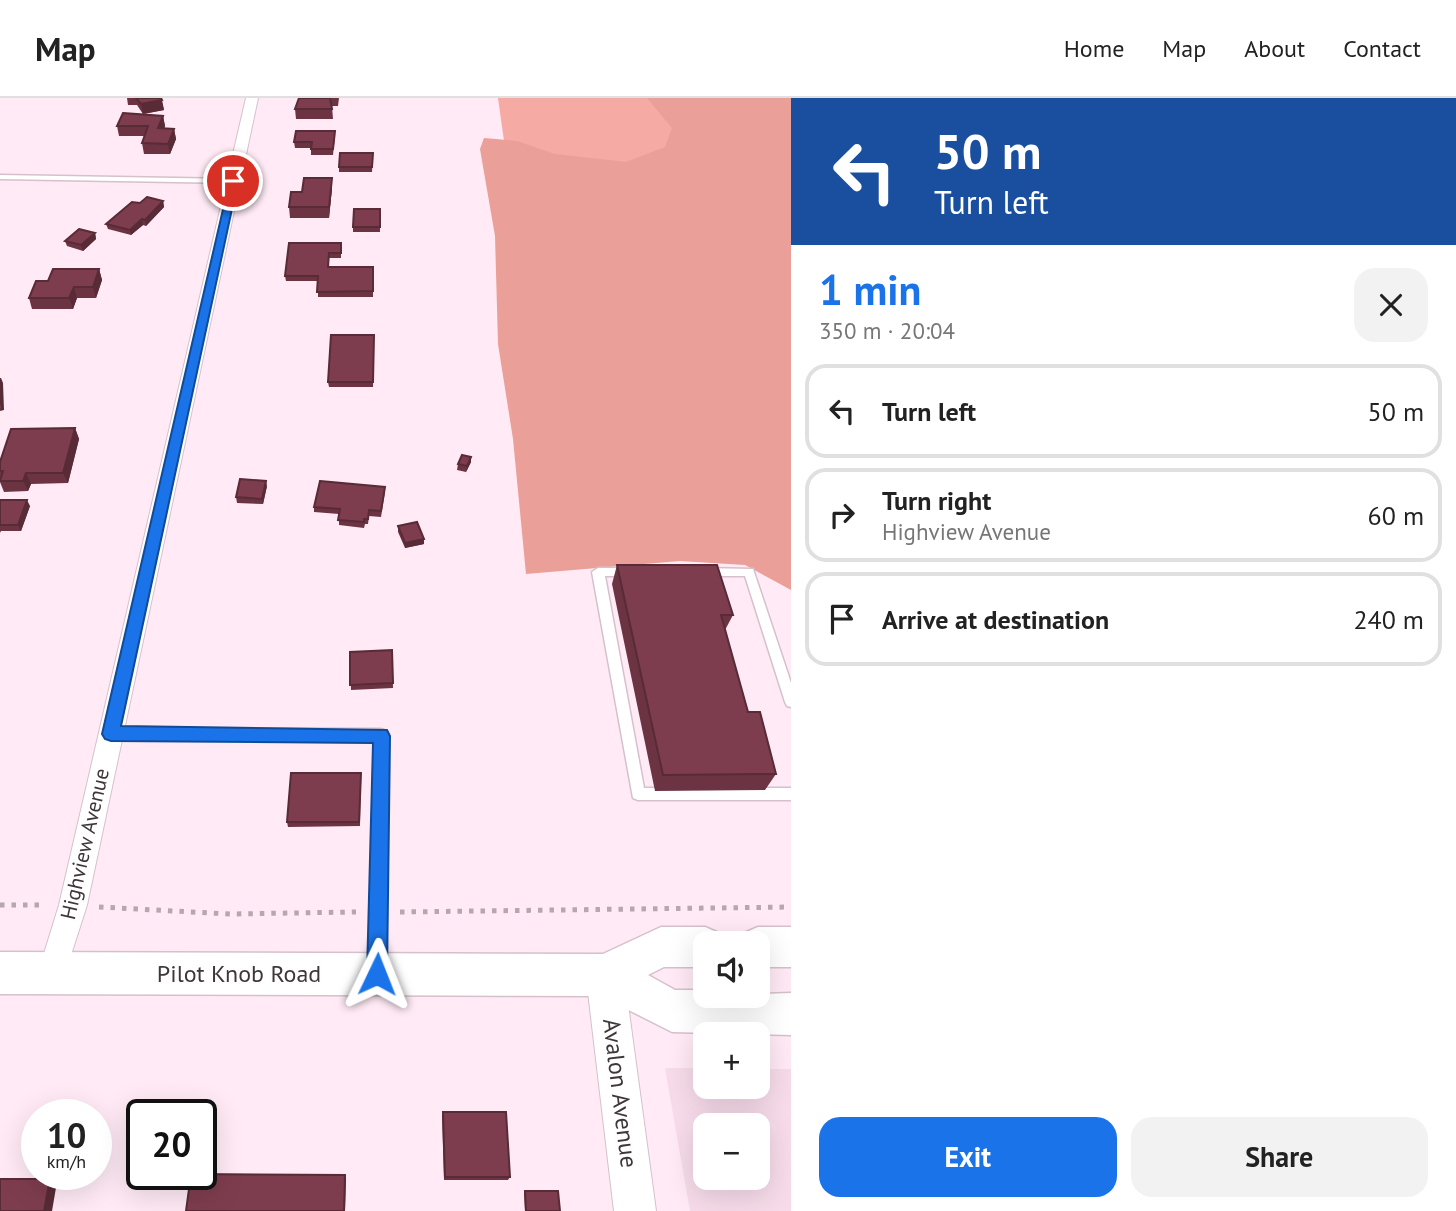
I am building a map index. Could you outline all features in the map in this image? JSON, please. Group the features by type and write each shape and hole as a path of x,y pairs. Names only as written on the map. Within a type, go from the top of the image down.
{"main road":[{"name":"Pilot Knob Road","path":"0,973 604,975 661,947 693,947"},
{"path":"770,947 791,947"},
{"name":"Pilot Knob Road","path":"604,975 672,1011 791,1014"}],"street":[{"name":"Highview Avenue","path":"52,973 73,905 252,98"},
{"name":"Avalon Avenue","path":"604,975 635,1211"}],"lane":[{"path":"0,177 233,181"},
{"path":"639,572 598,572 638,794 791,794"},
{"path":"694,572 749,572 791,702"},
{"path":"111,734 381,736 377,974"}],"shaded area":[{"path":"498,98 791,98 515,220"},
{"path":"647,98 791,98 791,590 745,565 680,561 526,574 513,439 498,344 495,236 480,149 484,138 517,141 555,154 626,162 665,147 672,128"},
{"path":"665,1068 693,1068 693,1099 770,1099 770,1069 791,1069 791,1211 690,1211"}],"building":[{"path":"136,98 161,98 162,100 141,104"},
{"path":"299,98 330,98 332,109 295,109"},
{"path":"123,113 163,116 158,128 174,129 168,144 142,143 148,126 117,126"},
{"path":"296,131 335,131 333,149 311,149 312,142 294,142"},
{"path":"340,153 373,153 372,167 339,167"},
{"path":"304,178 332,178 329,207 289,207 291,192 302,192"},
{"path":"147,197 163,201 145,220 142,219 130,230 106,224 132,202 140,203"},
{"path":"354,209 380,209 380,227 353,227"},
{"path":"79,229 95,233 81,245 65,241"},
{"path":"289,243 341,243 341,253 329,253 328,267 373,267 373,291 317,292 318,276 285,276"},
{"path":"53,269 99,269 93,287 74,287 69,298 29,298 36,281 48,281"},
{"path":"331,335 374,335 373,382 328,382"},
{"path":"75,428 63,473 26,473 23,481 0,481 3,471 0,471 0,462 11,429"},
{"path":"462,455 471,457 467,466 458,464"},
{"path":"240,479 266,481 262,499 236,497"},
{"path":"320,481 385,487 381,511 369,510 368,519 364,519 364,522 338,520 340,509 314,507"},
{"path":"0,500 27,500 18,525 0,525"},
{"path":"417,522 424,539 405,543 398,526"},
{"path":"617,565 717,565 733,615 721,615 748,712 760,712 776,774 663,775"},
{"path":"392,650 393,683 350,685 350,652"},
{"path":"291,773 361,773 359,822 287,822"},
{"path":"443,1112 506,1112 510,1177 445,1177"},
{"path":"217,1174 345,1175 344,1211 186,1211 189,1190 217,1190"},
{"path":"0,1179 21,1179 21,1190 48,1190 44,1211 0,1211"},
{"path":"525,1191 558,1191 560,1211 526,1211"}],"route":[{"path":"233,181 111,734 381,736 377,974"}]}
